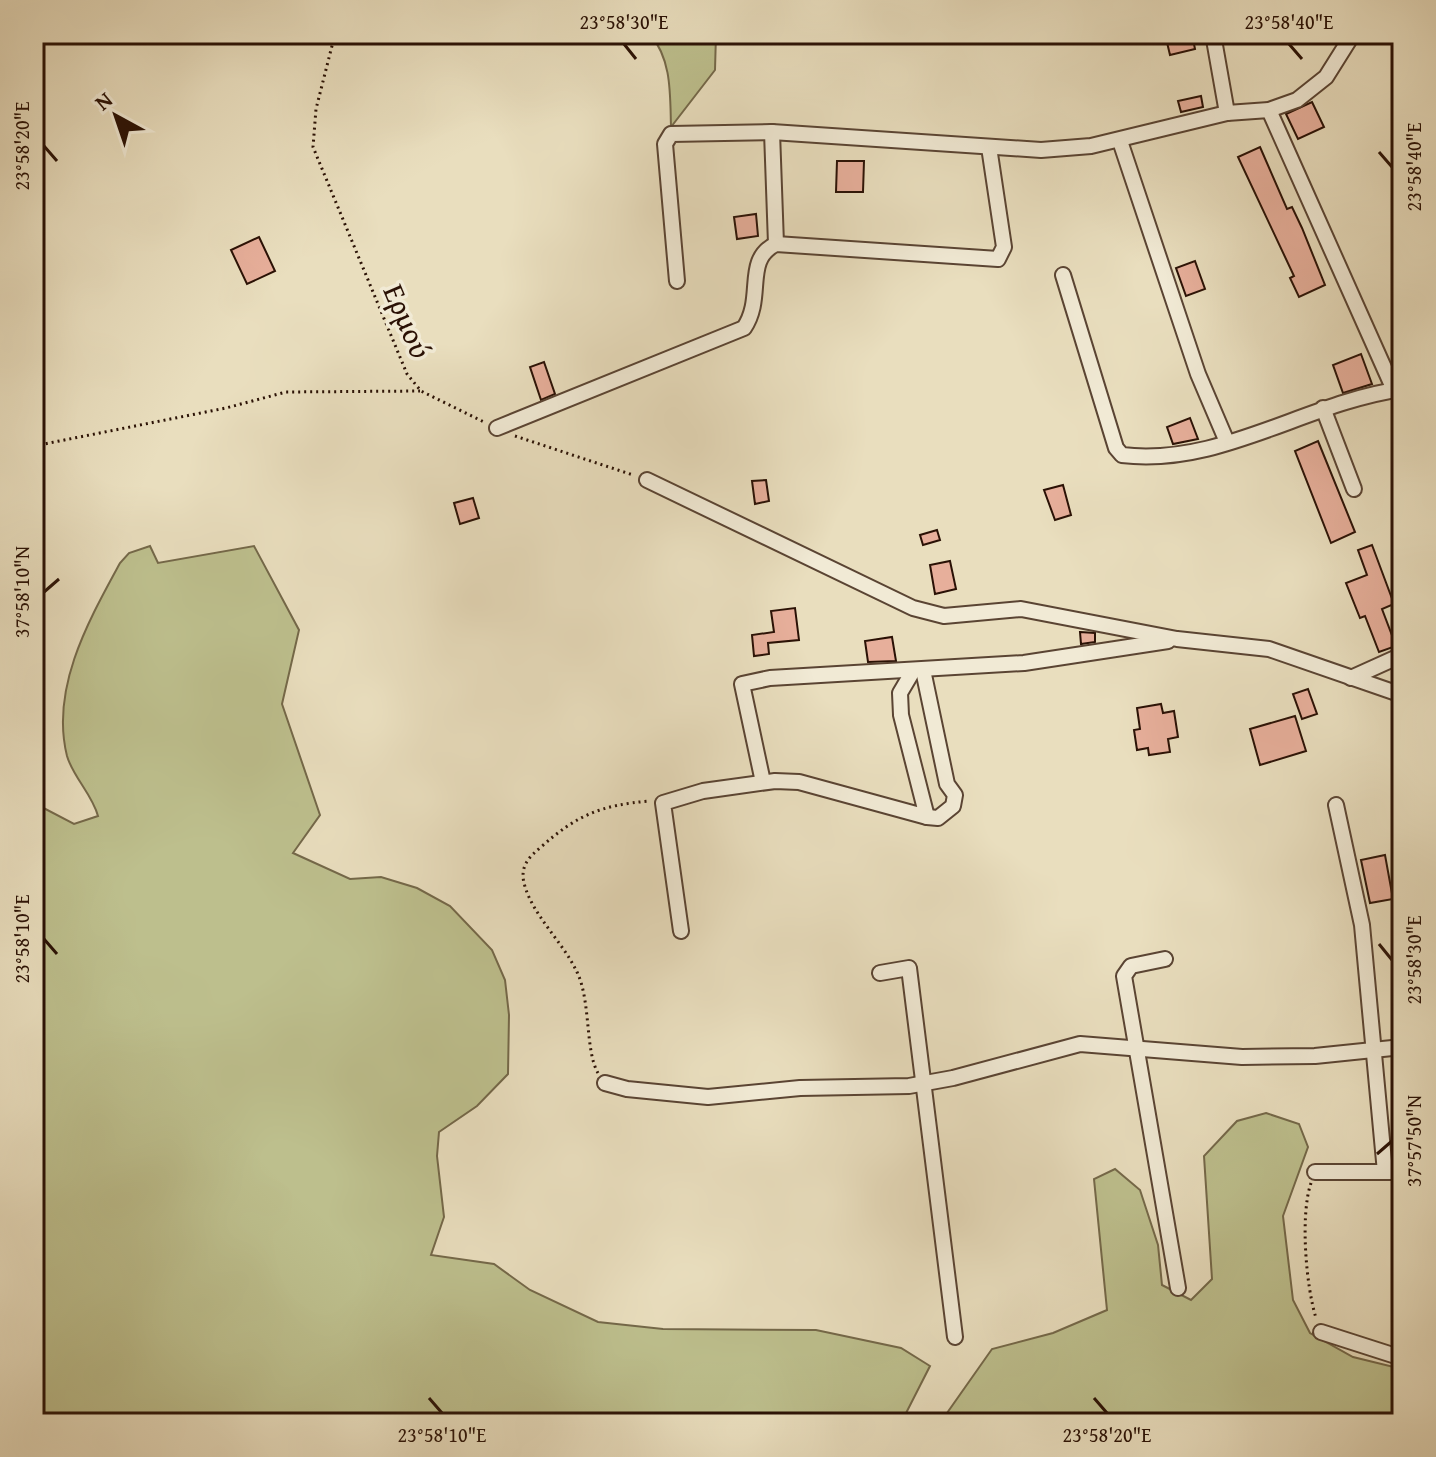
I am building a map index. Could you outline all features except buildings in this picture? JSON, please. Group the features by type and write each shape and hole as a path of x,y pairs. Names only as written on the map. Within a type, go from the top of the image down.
{"street":[{"path":"1213,34 1227,113"},
{"path":"677,281 665,144 667,136 675,133 772,132 1041,150 1120,141 1227,113 1269,110 1315,88 1326,77 1353,34"},
{"path":"1063,275 1117,451 1125,455 1169,458 1199,452 1323,408 1398,390 1269,110"},
{"path":"772,132 776,244"},
{"path":"1120,141 1198,374 1227,442"},
{"path":"497,428 744,328 755,306 756,265 767,248 776,244 998,259 1004,247 989,147"},
{"path":"1323,408 1354,489"},
{"path":"647,480 913,608 944,616 1021,609 1177,639 1269,649 1402,695"},
{"path":"763,782 742,684 770,678 1024,663 1177,639"},
{"path":"1351,678 1402,655"},
{"path":"681,931 663,803 703,791 763,782 799,782 927,817 938,818 953,806 955,795 947,784 918,671"},
{"path":"918,671 900,693 901,715 927,817"},
{"path":"1336,805 1362,925 1385,1172"},
{"path":"1165,959 1126,970 1178,1288"},
{"path":"880,973 909,968 955,1337"},
{"path":"605,1083 627,1089 708,1097 800,1088 924,1084 1016,1062 1062,1046 1080,1044 1242,1057 1402,1047"},
{"path":"1315,1172 1402,1172"},
{"path":"1321,1332 1402,1358"}],"path":[{"name":"Ερμού","path":"335,34 316,109 313,147 407,374 421,391 497,428 647,480"},
{"path":"34,446 226,408 286,392 421,391"},
{"path":"605,1083 595,1067 585,996 577,972 529,894 523,869 528,859 570,821 626,804 663,803"},
{"path":"1315,1172 1309,1189 1306,1229 1308,1271 1321,1332"}],"green space":[{"path":"650,34 716,34 715,70 671,127 666,66"},
{"path":"150,546 158,563 254,546 299,630 282,704 320,815 293,853 350,879 381,877 417,888 450,906 492,950 505,980 509,1015 508,1074 477,1106 439,1132 437,1156 444,1217 431,1255 494,1264 530,1290 598,1322 663,1329 816,1330 901,1348 930,1366 901,1423 34,1423 34,803 74,824 98,816 67,756 63,731 68,680 85,631 120,563 129,553"},
{"path":"1266,1113 1299,1124 1308,1147 1283,1216 1293,1300 1310,1333 1353,1357 1402,1369 1402,1423 940,1423 992,1349 1053,1333 1107,1310 1094,1179 1115,1169 1140,1190 1158,1245 1162,1285 1191,1300 1212,1279 1204,1156 1237,1121"}]}
